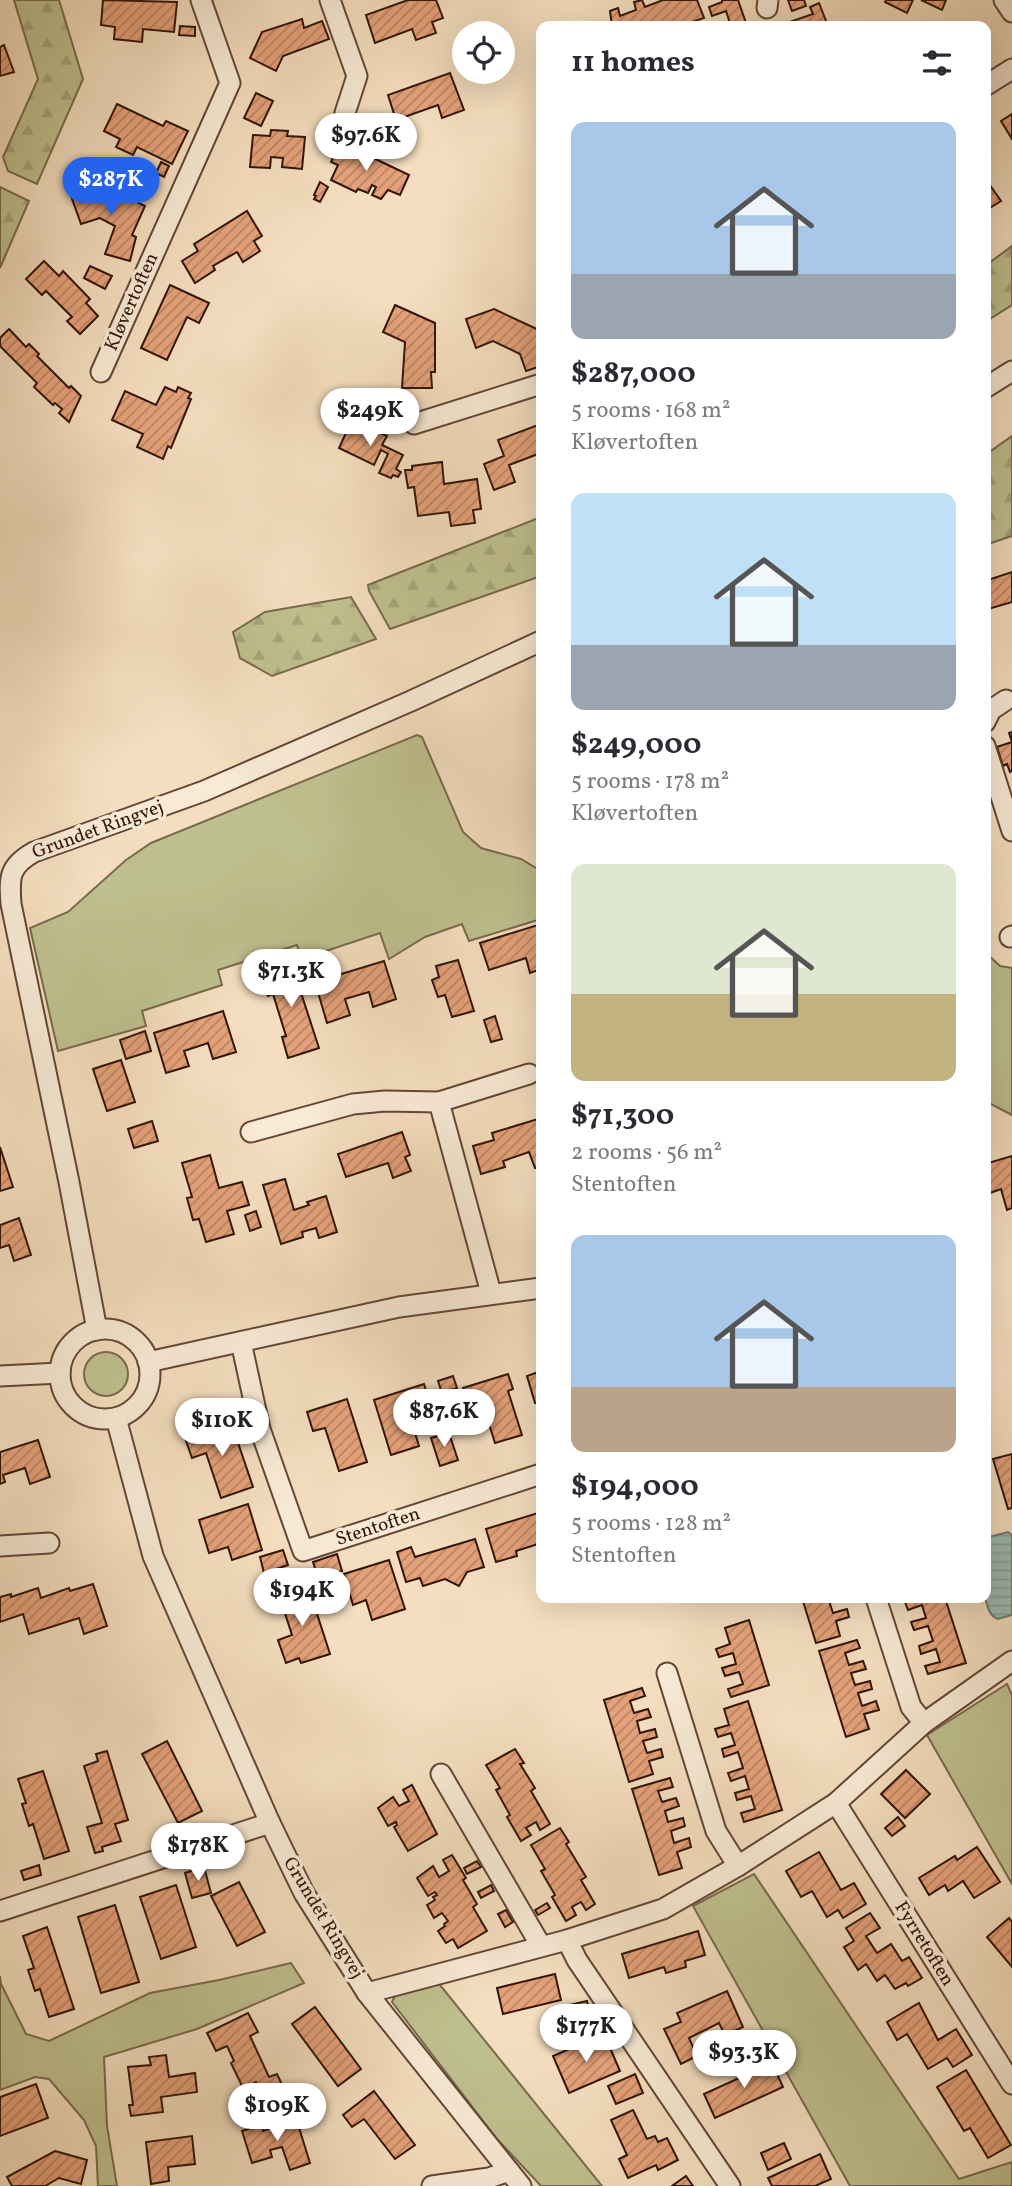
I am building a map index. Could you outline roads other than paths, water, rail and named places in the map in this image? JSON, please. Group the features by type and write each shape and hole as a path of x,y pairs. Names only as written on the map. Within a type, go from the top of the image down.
{"street":[{"name":"Kløvertoften","path":"101,372 230,83 201,0"},
{"path":"330,0 357,76 345,113"},
{"path":"1004,0 1012,12"},
{"path":"991,82 1012,69"},
{"path":"991,384 1012,371"},
{"path":"414,424 536,386"},
{"name":"Grundet Ringvej","path":"97,1329 15,929 7,867 34,852 204,791 536,643"},
{"path":"991,710 1006,700"},
{"path":"991,765 1012,831"},
{"path":"251,1132 353,1104 385,1101 439,1102 529,1074"},
{"path":"439,1102 491,1293"},
{"path":"148,1362 399,1307 536,1288"},
{"path":"97,1329 117,1331 129,1336 141,1348 148,1362 148,1387 141,1400 127,1413 116,1418 95,1418 76,1409 65,1395 60,1373 63,1356 82,1335 97,1329"},
{"name":"Stentoften","path":"241,1342 260,1429 303,1551 536,1476"},
{"path":"0,1376 60,1373"},
{"name":"Grundet Ringvej","path":"116,1418 153,1556 270,1823 304,1893 367,1993 515,2178"},
{"path":"0,1546 49,1543"},
{"path":"878,1603 911,1707 924,1723"},
{"path":"367,1993 567,1940 663,1909 738,1866 836,1803 924,1723 1012,1661"},
{"path":"667,1673 716,1831 738,1866"},
{"path":"441,1774 541,1946"},
{"name":"Fyrretoften","path":"836,1803 1012,2084"},
{"path":"0,1911 270,1823"},
{"path":"567,1940 730,2186"},
{"path":"432,2186 489,2178 515,2178"}],"water":[{"path":"1008,1532 1012,1535 1012,1615 998,1619 992,1615 987,1603 991,1603 991,1536"}]}
